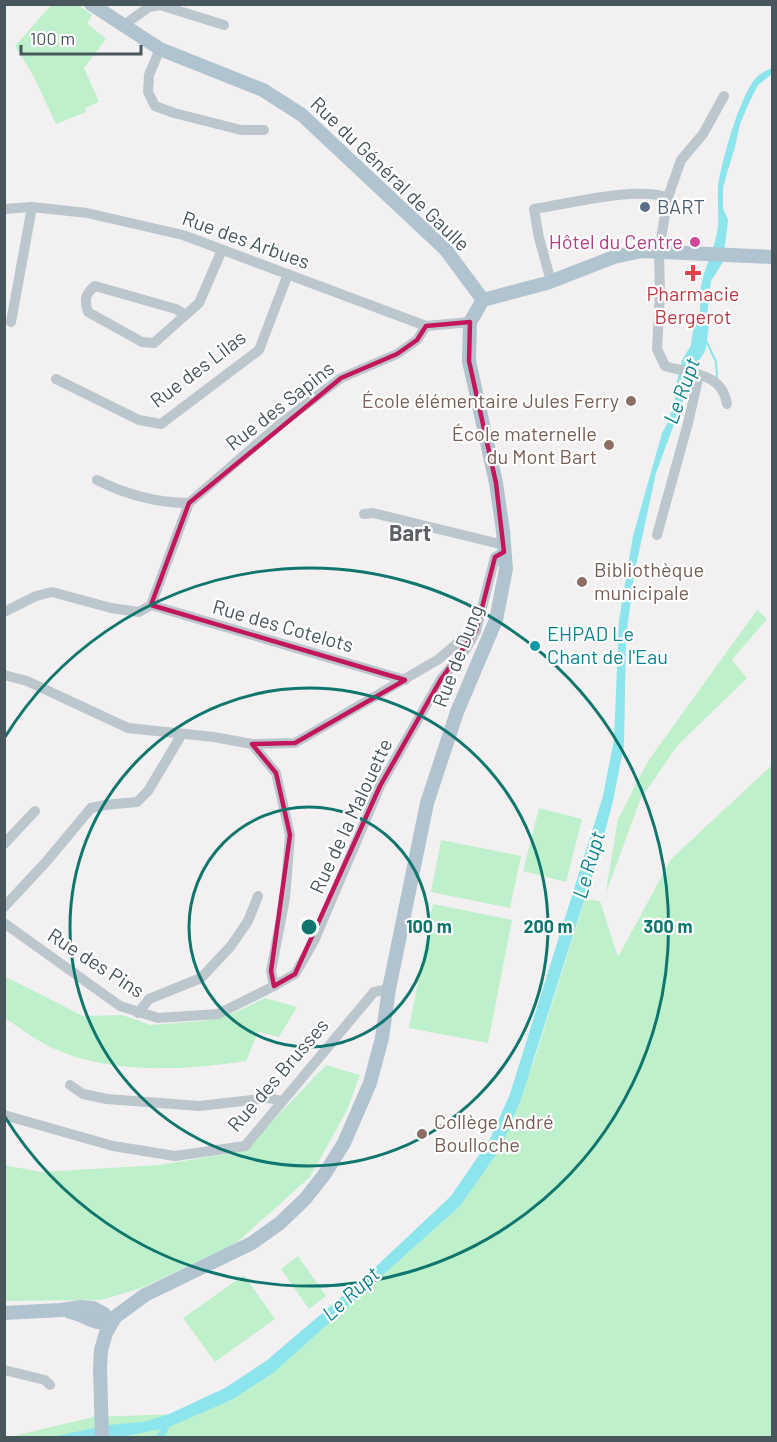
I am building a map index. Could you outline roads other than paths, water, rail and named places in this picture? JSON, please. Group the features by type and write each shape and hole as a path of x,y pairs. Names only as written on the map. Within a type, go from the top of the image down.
{"main road":[{"name":"Rue du Général de Gaulle","path":"91,4 160,49 263,90 302,115 446,250 483,300"},
{"path":"483,300 551,281 614,257 642,251 772,257"},
{"name":"Rue de Dung","path":"111,1323 115,1317 145,1295 252,1243 280,1223 324,1175 359,1113 370,1083 378,1054 427,803 457,712 496,620 506,569 496,483 469,361 470,322 483,300"},
{"path":"4,1312 61,1310 78,1313 102,1324 111,1323"},
{"path":"102,1437 100,1359 106,1333 111,1323"}],"street":[{"path":"124,25 149,7 160,5 224,25"},
{"path":"160,49 149,75 148,92 155,105 174,113 241,130 264,130"},
{"path":"724,96 703,134 681,160 668,198 659,251 660,293 657,350 665,366 718,382 723,388 727,404"},
{"path":"551,281 534,209 631,194 652,193 668,198"},
{"path":"11,322 32,207"},
{"name":"Rue des Arbues","path":"4,209 32,207 87,213 183,235 426,326 470,322"},
{"path":"186,315 176,309 95,286 87,292 85,302 88,312 142,342 154,343 186,315 199,303 222,250"},
{"name":"Rue des Lilas","path":"56,379 139,420 161,424 259,350 288,274"},
{"name":"Rue des Sapins","path":"151,605 189,503 279,425 341,378 397,354 417,339 426,326"},
{"path":"657,535 688,423 696,375"},
{"path":"97,480 119,491 176,503 189,503"},
{"path":"364,514 373,513 504,548"},
{"name":"Rue de la Malouette","path":"252,744 276,773 290,835 285,898 272,970 274,986 295,974 314,941 380,786 441,679 466,649 476,631 495,557 504,548"},
{"path":"4,612 36,596 52,592 111,608 139,612 151,605"},
{"name":"Rue des Cotelots","path":"151,605 405,680"},
{"path":"4,675 27,681 128,728 214,737 252,744 295,742 405,680 439,659 470,632 476,631"},
{"path":"4,907 92,808 105,804 136,802 148,791 182,734"},
{"path":"4,844 35,811"},
{"path":"138,1013 149,999 201,978 237,937 248,921 258,897"},
{"name":"Rue des Pins","path":"4,923 120,1006 158,1018 218,1014 274,986"},
{"name":"Rue des Brusses","path":"4,1115 113,1146 175,1156 245,1146 374,992 389,989"},
{"path":"70,1085 83,1094 107,1099 199,1106 269,1098 282,1101"},
{"path":"4,1370 45,1380 50,1385"}],"water":[{"path":"772,68 772,74 758,85 740,124 723,188 723,208 728,220 723,262 711,281 704,341 696,340 701,287 717,233 718,188 727,147 744,97 759,76"},
{"path":"682,374 689,377 685,395 656,473 634,575 626,638 624,745 613,801 601,847 521,1099 501,1147 460,1206 273,1373 231,1400 169,1427 165,1437 155,1437 161,1429 120,1437 48,1438 108,1425 143,1422 167,1415 225,1388 266,1361 367,1275 451,1196 490,1139 510,1094 603,796 614,740 619,620 633,536 662,433 669,420"}],"waterway":[{"name":"Le Rupt","path":"684,384 689,363 698,348 702,322"},
{"path":"704,336 716,362 717,378"}],"place":[{"name":"BART","path":"645,207"},
{"name":"Hôtel du Centre","path":"695,242"},
{"name":"Pharmacie Bergerot","path":"693,273"},
{"name":"École élémentaire Jules Ferry","path":"631,401"},
{"name":"École maternelle du Mont Bart","path":"609,445"},
{"name":"Bibliothèque municipale","path":"582,582"},
{"name":"EHPAD Le Chant de l'Eau","path":"535,646"},
{"name":"Collège André Boulloche","path":"422,1134"}],"district":[{"name":"Bart","path":"410,533"}]}
